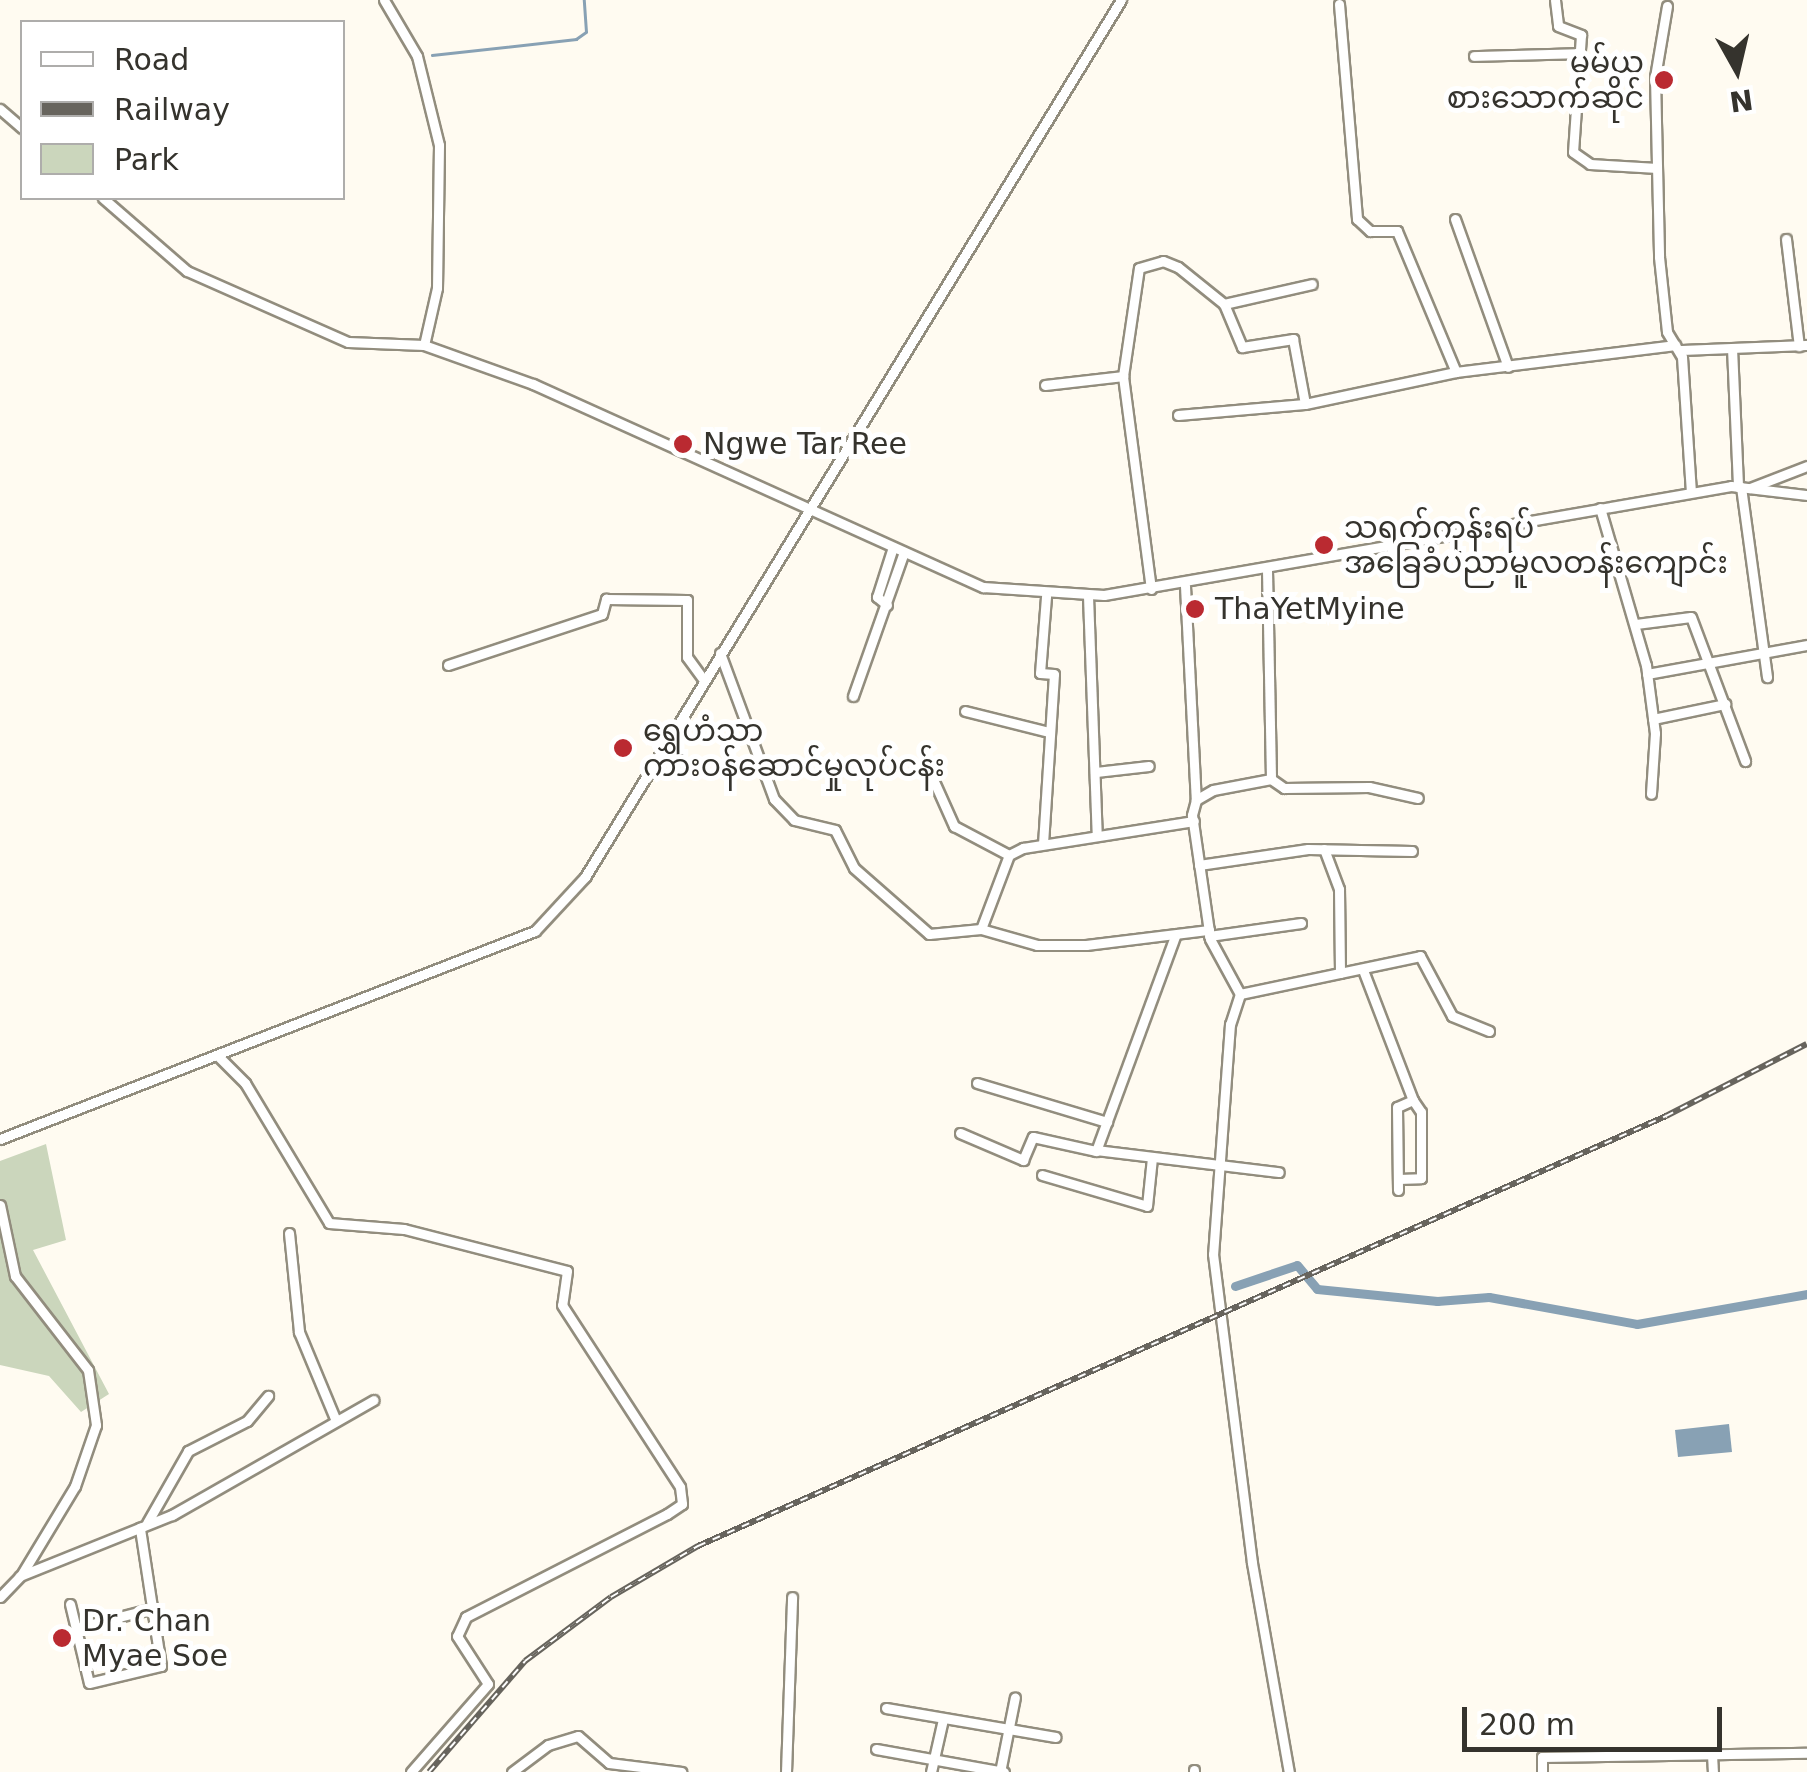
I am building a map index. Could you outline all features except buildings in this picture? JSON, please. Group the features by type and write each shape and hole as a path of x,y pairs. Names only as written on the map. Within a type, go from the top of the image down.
{"street":[{"path":"384,0 416,56 439,145 437,288 424,345"},
{"path":"0,1139 535,931 585,877 1121,0"},
{"path":"1555,0 1555,21 1579,31 1573,152 1590,164 1657,168"},
{"path":"1339,4 1357,220 1370,232 1398,231 1456,372"},
{"path":"1667,6 1655,78 1660,276 1678,348 1691,492"},
{"path":"1474,56 1580,53"},
{"path":"0,109 20,126"},
{"path":"105,200 187,272 348,342 424,345 533,384 805,513 982,587 1046,596 1088,596 1185,586 1600,508 1743,487 1807,466"},
{"path":"1455,219 1508,367"},
{"path":"1178,415 1305,404 1456,372 1678,348 1803,345 1786,239"},
{"path":"1151,589 1123,376 1144,264 1178,267 1224,304 1242,347 1293,339 1305,404"},
{"path":"1224,304 1312,284"},
{"path":"1732,348 1743,487 1768,677"},
{"path":"1045,385 1123,376"},
{"path":"1743,487 1807,496"},
{"path":"1600,508 1636,624 1647,674 1653,718 1651,794"},
{"path":"887,604 877,597 892,550"},
{"path":"853,696 904,555"},
{"path":"1268,570 1272,779"},
{"path":"1185,586 1199,864 1209,933 1240,994 1230,1024 1220,1166 1218,1316 1289,1772"},
{"path":"1043,844 1054,674 1040,674 1046,596"},
{"path":"1088,596 1097,836"},
{"path":"448,666 602,614 606,599 687,600 687,657 704,680"},
{"path":"1636,624 1690,617 1745,761"},
{"path":"1647,674 1763,648 1807,644"},
{"path":"720,652 784,810 794,820 834,830 854,868 929,934 981,929 1036,945 1301,923"},
{"path":"1653,718 1725,704"},
{"path":"965,711 1049,732"},
{"path":"1096,772 1149,766"},
{"path":"928,768 954,826 1009,855 1043,844 1194,821"},
{"path":"1272,779 1284,788 1369,787 1418,798"},
{"path":"1196,800 1272,779"},
{"path":"1199,864 1324,850 1412,851"},
{"path":"1324,850 1339,889 1340,973"},
{"path":"981,929 1009,855"},
{"path":"1096,1150 1175,936"},
{"path":"1240,994 1420,956 1452,1016 1489,1031"},
{"path":"1363,970 1421,1112 1421,1178 1398,1184 1398,1106 1413,1100"},
{"path":"217,1055 245,1083 329,1223 404,1229 567,1271 562,1305 680,1487 682,1504 667,1514 466,1617 457,1636 488,1684 411,1772"},
{"path":"977,1084 1106,1122"},
{"path":"960,1133 1023,1160 1033,1137 1152,1158 1280,1172"},
{"path":"1042,1175 1147,1206 1152,1158"},
{"path":"0,1205 15,1276 88,1370 96,1425 75,1486 20,1576 0,1597"},
{"path":"289,1233 298,1332 336,1422"},
{"path":"70,1604 88,1683 161,1666 150,1610 143,1527 188,1450 248,1421 268,1396"},
{"path":"20,1576 143,1527 374,1400"},
{"path":"786,1772 792,1597"},
{"path":"76,1628 150,1610"},
{"path":"876,1749 1001,1772 1015,1697"},
{"path":"886,1708 1056,1737"},
{"path":"931,1772 942,1718"},
{"path":"512,1772 548,1745 578,1736 610,1762 681,1772"},
{"path":"1712,1754 1712,1772"},
{"path":"1542,1772 1542,1758 1807,1754"}],"green space":[{"path":"46,1144 66,1240 33,1250 109,1394 81,1412 49,1376 0,1365 0,1161"}],"water":[{"path":"1729,1424 1732,1452 1678,1457 1675,1430"}],"waterway":[{"path":"432,55 576,39 586,32 584,0"},
{"path":"1235,1286 1297,1265 1317,1289 1437,1301 1489,1297 1637,1324 1807,1294"}],"railway":[{"path":"429,1772 525,1661 611,1597 698,1546 1666,1116 1807,1044"}],"place":[{"name":"မွမ်ယ စားသောက်ဆိုင်","path":"1664,80"},
{"name":"Ngwe Tar Ree","path":"683,444"},
{"name":"သရက်ကုန်းရပ် အခြေခံပညာမူလတန်းကျောင်း","path":"1324,545"},
{"name":"ThaYetMyine","path":"1195,609"},
{"name":"ရွှေဟံသာ ကားဝန်ဆောင်မှုလုပ်ငန်း","path":"623,748"},
{"name":"Dr. Chan Myae Soe","path":"62,1638"}]}
